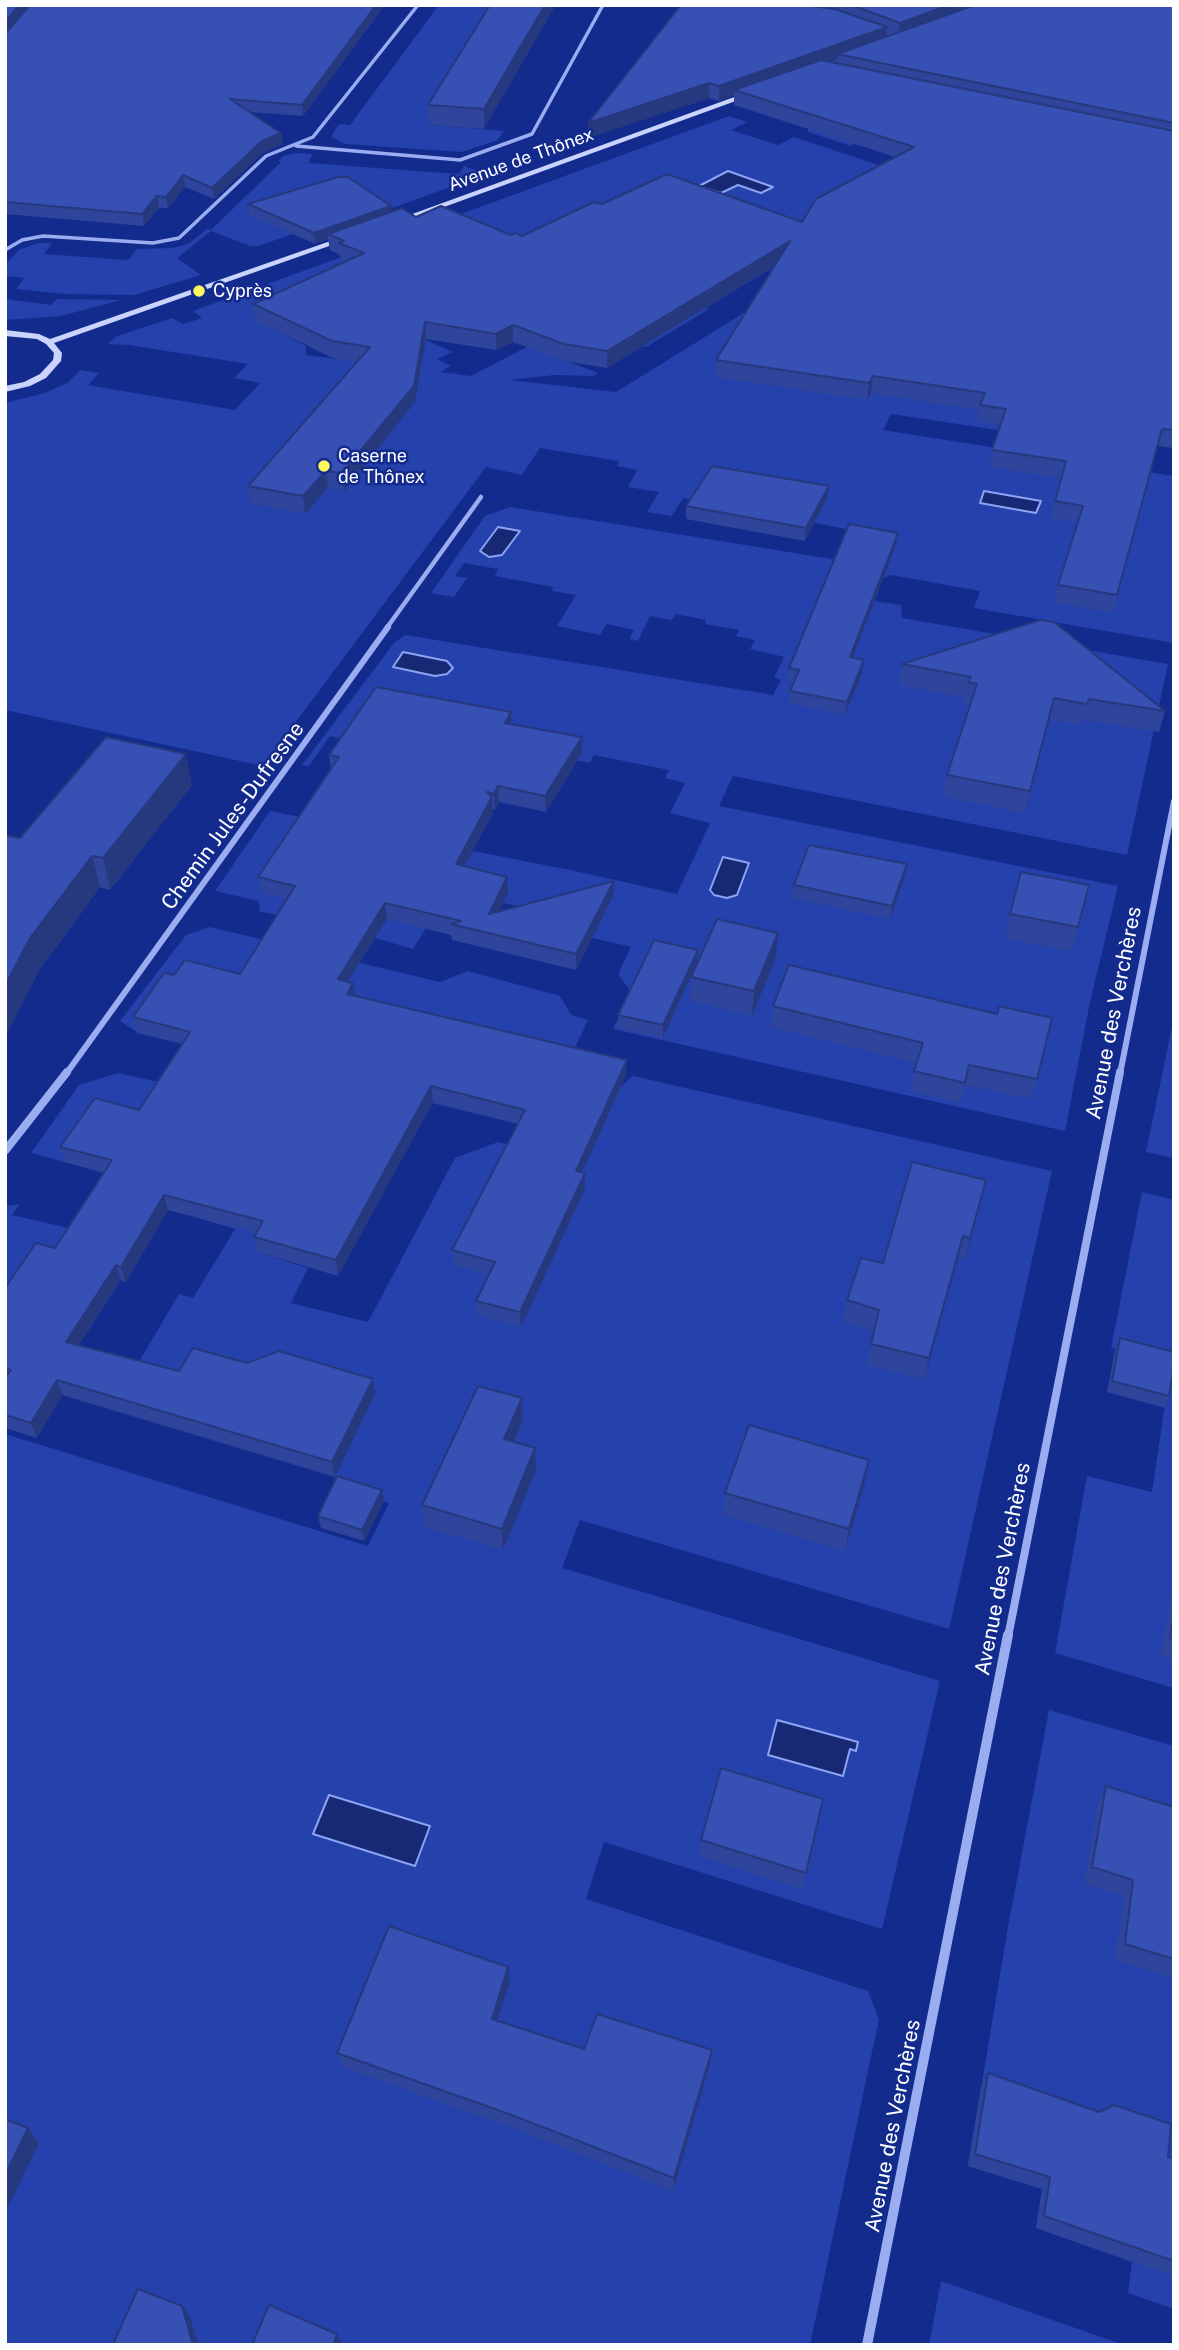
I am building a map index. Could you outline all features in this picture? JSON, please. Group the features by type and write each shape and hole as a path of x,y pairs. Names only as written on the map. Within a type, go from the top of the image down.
{"main road":[{"name":"Avenue de Thônex","path":"393,222 765,89"},
{"path":"49,342 355,236"},
{"path":"5,333 27,334 49,342 58,352 53,368 27,384 5,389"}],"street":[{"path":"5,250 22,240 43,236 146,243 179,238 266,156 275,150 294,146 313,137 418,5"},
{"path":"294,146 460,160 532,134 603,5"},
{"name":"Chemin Jules-Dufresne","path":"5,1151 89,1044 481,497"},
{"name":"Avenue des Verchères","path":"867,2345 1174,801"}],"shaded area":[{"path":"439,5 503,5 430,125 504,131 498,140 462,152 345,144 331,137 339,124 350,125"},
{"path":"851,85 1174,149 1174,311 827,261 809,272 783,262 738,287 716,280 708,284 701,282 677,296 709,309 646,347 620,338 602,348 596,346 569,362 598,373 593,376 555,375 510,380 616,392 805,275 975,298 977,311 995,314 1001,305 1009,302 1174,325 1174,448 1107,436 1104,446 891,414 883,430 1174,476 1174,643 974,608 980,591 891,575 883,578 834,569 823,593 901,605 902,618 1168,664 1127,855 733,776 719,806 1118,886 1090,1002 1065,1131 613,1029 631,992 618,974 631,947 592,938 599,924 503,903 500,909 472,903 453,935 426,928 413,949 314,920 260,912 259,901 215,891 270,811 575,871 677,894 710,823 670,813 685,783 665,778 669,770 594,755 590,763 570,759 560,777 524,769 518,777 512,776 476,768 490,744 472,740 476,732 373,710 352,741 330,736 309,766 302,765 394,643 405,635 773,695 781,680 774,678 784,657 750,649 755,640 736,636 739,630 705,624 706,620 676,614 672,620 650,616 638,641 629,639 634,630 607,624 600,635 557,626 576,595 552,591 553,587 495,576 498,569 464,563 455,576 467,578 454,597 431,593 485,516 510,507 838,560 851,530 768,514 770,510 745,505 743,509 683,498 672,516 647,512 659,492 628,487 637,470 617,466 619,461 540,448 522,475 486,467 263,766 5,710 5,403 45,393 67,383 80,370 99,373 88,385 235,410 260,383 234,378 248,364 108,344 117,336 172,318 183,324 202,318 193,311 391,239 463,269 439,281 433,279 444,273 420,263 409,268 404,266 369,282 363,280 354,284 343,280 329,286 339,291 316,302 320,305 309,310 298,306 273,317 278,320 266,326 306,346 306,355 338,359 347,347 487,279 583,318 738,235 720,228 695,235 669,225 660,231 685,240 686,245 672,253 659,254 625,241 616,245 622,249 614,253 645,267 633,274 622,278 611,277 578,264 550,272 593,293 584,299 572,299 442,245 439,239 417,230 729,116 747,122 731,130 778,145 794,137 945,187 957,179 901,162 900,158 907,154 941,165 963,154 958,151 983,138 933,122 903,118 878,110 826,133 856,143 851,146 808,132 808,129 820,121 783,109 774,112 762,107 815,87","holes":["494,305 531,320 519,327 544,338 471,376 440,372 451,366 437,359 452,352 424,339 448,327 454,330 476,318 471,316"]},
{"path":"296,153 313,154 308,163 459,174 464,166 486,174 376,214 293,234 258,246 250,246 211,231 177,258 201,275 134,295 64,294 16,289 24,278 5,276 5,265 19,250 38,243 52,243 44,254 128,260 137,249 173,248 188,244 207,229 211,230 281,162 278,161 283,156"},
{"path":"728,171 773,187 761,193 738,185 721,193 699,186"},
{"path":"5,299 51,305 57,299 121,300 61,316 5,320"},
{"path":"984,491 1041,501 1036,513 980,503"},
{"path":"498,527 520,531 502,555 489,557 480,551"},
{"path":"403,652 447,661 453,668 447,674 435,676 393,667"},
{"path":"723,857 749,863 737,895 727,898 714,895 710,890"},
{"path":"210,927 440,982 468,971 560,996 571,1015 588,1020 539,1123 527,1126 137,1032 120,1021 186,935"},
{"path":"1174,1017 1174,1158 1146,1152"},
{"path":"118,1073 302,1114 257,1252 308,1268 291,1303 368,1322 455,1158 498,1142 556,1156 633,1076 1052,1171 949,1629 580,1520 562,1568 940,1681 882,1929 604,1842 586,1899 868,1991 879,2019 810,2345 5,2345 5,1434 368,1546 389,1503 339,1488 334,1477 366,1413 111,1409 179,1294 193,1298 235,1229 188,1215 198,1198 31,1153 79,1085"},
{"path":"1142,1192 1174,1200 1174,1688 1055,1653 1087,1476 1152,1492 1171,1364 1111,1348"},
{"path":"20,1204 12,1215 81,1231 5,1310 5,1206"},
{"path":"1049,1710 1174,1746 1174,2309 1128,2293 1132,2262 1036,2228 1042,2189 968,2166 1008,1927"},
{"path":"777,1720 858,1742 856,1751 850,1749 843,1776 768,1755"},
{"path":"329,1795 430,1826 415,1866 313,1834"},
{"path":"941,2281 1124,2345 929,2345"}],"building":[{"path":"5,5 19,5 5,22"},
{"path":"30,5 376,5 302,105 230,99 281,133 262,141 212,188 183,175 166,197 157,196 142,214 5,202 5,34"},
{"path":"490,5 545,5 484,109 428,105"},
{"path":"681,5 803,5 835,9 887,27 719,86 709,83 588,123"},
{"path":"851,5 949,5 900,23"},
{"path":"975,5 1174,5 1174,123 837,54"},
{"path":"821,60 1174,131 1174,430 1162,429 1117,595 1058,585 1083,506 1055,501 1066,461 992,450 1006,409 980,405 985,393 873,376 869,383 716,360 790,241 607,351 564,344 513,325 496,334 425,322 414,386 342,473 326,471 303,496 248,486 370,347 332,341 253,304 364,253 339,243 344,241 328,234 402,208 416,217 441,206 511,235 515,233 522,236 594,202 602,204 667,174 802,222 816,199 914,147 734,90"},
{"path":"338,177 348,177 391,206 314,233 248,204"},
{"path":"712,466 829,486 806,528 686,506"},
{"path":"849,524 898,533 850,657 864,660 847,702 790,691 799,670 789,668"},
{"path":"1040,620 1054,622 1165,711 1089,699 1087,704 1054,698 1030,791 947,775 977,684 968,682 971,677 902,664"},
{"path":"376,687 511,712 505,723 582,737 545,796 498,786 494,794 487,792 492,797 456,864 507,877 489,914 614,881 576,954 451,924 461,921 385,903 338,979 353,983 347,994 627,1060 576,1171 585,1173 520,1312 476,1301 495,1262 452,1250 525,1110 431,1086 336,1260 254,1237 263,1221 164,1195 121,1267 116,1265 66,1342 179,1371 193,1348 247,1363 279,1351 373,1379 332,1462 57,1380 31,1423 5,1415 5,1378 11,1370 5,1368 5,1288 36,1243 55,1248 112,1160 60,1147 95,1098 139,1110 190,1032 133,1017 164,973 174,975 185,960 240,974 295,886 258,877 339,757 329,755"},
{"path":"106,737 186,754 103,858 92,856 30,938 5,986 5,835 20,838"},
{"path":"809,845 907,864 892,906 794,885"},
{"path":"1021,872 1089,885 1078,927 1010,914"},
{"path":"717,919 778,933 754,991 691,977"},
{"path":"654,940 698,950 663,1025 618,1015"},
{"path":"789,965 997,1014 999,1006 1052,1018 1037,1079 969,1065 965,1083 914,1071 923,1043 773,1006"},
{"path":"912,1162 986,1180 970,1238 963,1236 929,1358 871,1344 879,1310 847,1300 861,1258 883,1263"},
{"path":"1120,1338 1174,1352 1169,1396 1112,1381"},
{"path":"478,1386 522,1398 504,1439 535,1448 502,1529 422,1505"},
{"path":"749,1425 869,1460 849,1529 725,1493"},
{"path":"337,1476 382,1490 362,1530 318,1516"},
{"path":"1174,1613 1174,1639 1170,1638"},
{"path":"721,1768 823,1799 806,1873 701,1840"},
{"path":"1106,1786 1174,1807 1174,1959 1125,1944 1133,1880 1092,1867"},
{"path":"389,1926 508,1967 492,2019 584,2049 597,2014 712,2050 674,2178 509,2114 337,2053"},
{"path":"988,2073 1099,2112 1114,2105 1171,2124 1168,2157 1174,2158 1174,2261 1044,2216 1050,2177 975,2154"},
{"path":"5,2119 28,2128 5,2175"},
{"path":"138,2289 182,2306 193,2345 115,2345"},
{"path":"269,2305 337,2334 333,2345 252,2345"}],"place":[{"name":"Cyprès","path":"199,291"},
{"name":"Caserne de Thônex","path":"324,466"}]}
